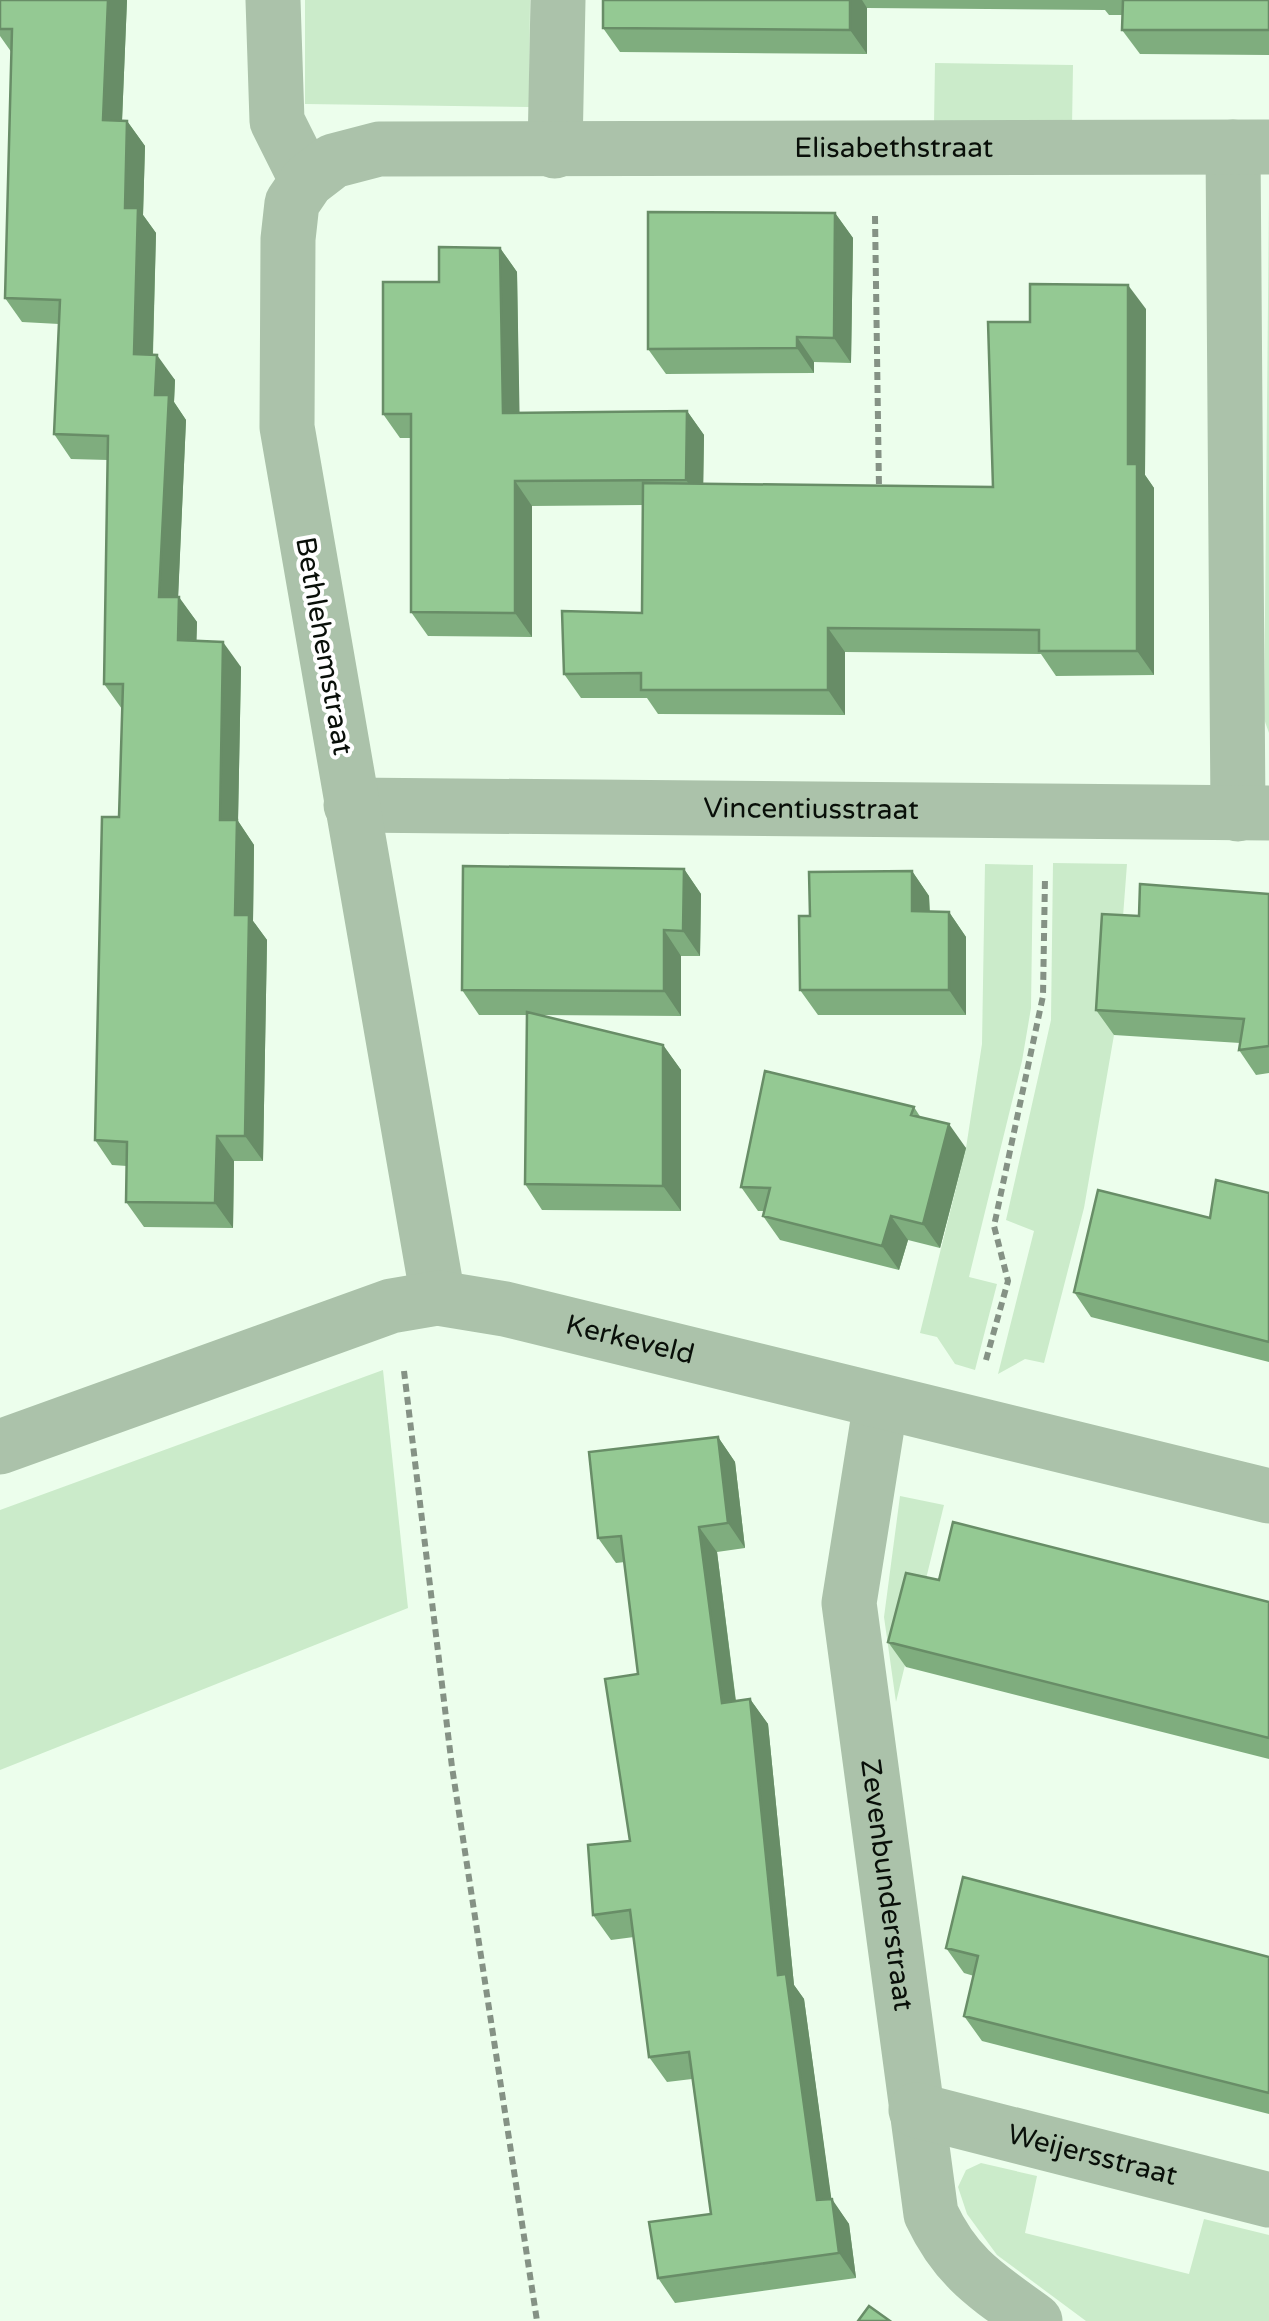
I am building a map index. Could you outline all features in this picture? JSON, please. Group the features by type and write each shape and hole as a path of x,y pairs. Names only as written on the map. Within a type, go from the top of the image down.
{"street":[{"path":"273,0 277,121 307,181"},
{"path":"554,151 558,0"},
{"name":"Elisabethstraat","path":"307,181 332,161 379,149 1251,147 1254,813"},
{"name":"Bethlehemstraat","path":"307,181 292,204 288,238 286,427 351,805 414,1302"},
{"name":"Vincentiusstraat","path":"351,805 1254,813"},
{"name":"Kerkeveld","path":"0,1447 414,1302 505,1309 1269,1496"},
{"name":"Zevenbunderstraat","path":"881,1402 849,1602 931,2214 948,2250 976,2278 1035,2321"},
{"name":"Weijersstraat","path":"916,2110 1269,2200"}],"path":[{"path":"874,150 879,489"},
{"path":"968,1424 1008,1281 994,1226 1043,996 1046,946 1041,812"},
{"path":"414,1302 405,1376 452,1767 537,2321"}],"green space":[{"path":"305,0 530,0 529,107 305,104"},
{"path":"935,63 1073,65 1072,127 934,124"},
{"path":"1269,198 1269,733 1264,719"},
{"path":"1053,863 1127,864 1114,1035 1084,1208 1044,1363 1025,1359 998,1374 1034,1231 1006,1220 1051,1020"},
{"path":"985,864 1033,865 1031,1008 1022,1061 969,1277 997,1284 975,1370 955,1364 937,1337 920,1333 966,1148 982,1044"},
{"path":"383,1370 408,1608 0,1770 0,1510"},
{"path":"900,1496 944,1505 896,1702 884,1617"},
{"path":"981,2163 1037,2176 1025,2233 1189,2274 1204,2219 1269,2235 1269,2321 1086,2321 997,2255 967,2214 958,2187 966,2170"}],"building":[{"path":"0,0 108,0 103,120 127,121 125,208 138,208 134,354 157,355 155,395 169,395 159,597 179,597 178,640 223,642 220,820 237,820 235,915 249,915 245,1136 217,1136 215,1203 126,1202 127,1142 95,1140 102,817 119,817 123,684 104,684 108,436 54,434 60,300 5,298 12,29 0,29"},
{"path":"603,0 850,0 850,30 603,28"},
{"path":"1123,0 1269,0 1269,30 1122,30"},
{"path":"648,212 835,213 834,338 797,337 797,348 648,349"},
{"path":"439,247 500,248 503,413 687,411 686,480 515,481 515,613 411,612 411,414 383,414 383,282 439,282"},
{"path":"1030,284 1128,285 1128,464 1137,464 1137,651 1039,651 1039,630 828,628 828,690 641,690 641,673 564,674 562,611 642,613 643,483 993,487 988,322 1030,322"},
{"path":"463,866 684,869 683,931 664,930 664,991 462,990"},
{"path":"912,871 912,911 949,912 949,990 800,990 799,916 810,916 809,872"},
{"path":"1140,884 1269,894 1269,1046 1239,1050 1244,1019 1096,1010 1102,914 1139,916"},
{"path":"527,1012 663,1045 663,1186 525,1184"},
{"path":"765,1071 914,1107 911,1115 949,1124 923,1224 891,1216 882,1246 763,1216 770,1188 741,1187"},
{"path":"1216,1180 1269,1193 1269,1342 1074,1292 1098,1190 1210,1218"},
{"path":"718,1437 728,1523 699,1527 722,1703 750,1699 778,1975 786,1974 817,2200 832,2199 839,2253 658,2278 649,2222 711,2214 689,2052 649,2057 630,1910 593,1915 588,1845 630,1841 605,1679 638,1674 621,1536 598,1538 589,1452"},
{"path":"953,1522 1269,1602 1269,1738 888,1642 906,1573 939,1580"},
{"path":"963,1877 1269,1957 1269,2093 964,2016 978,1956 946,1948"},
{"path":"869,2306 890,2321 858,2321"}]}
